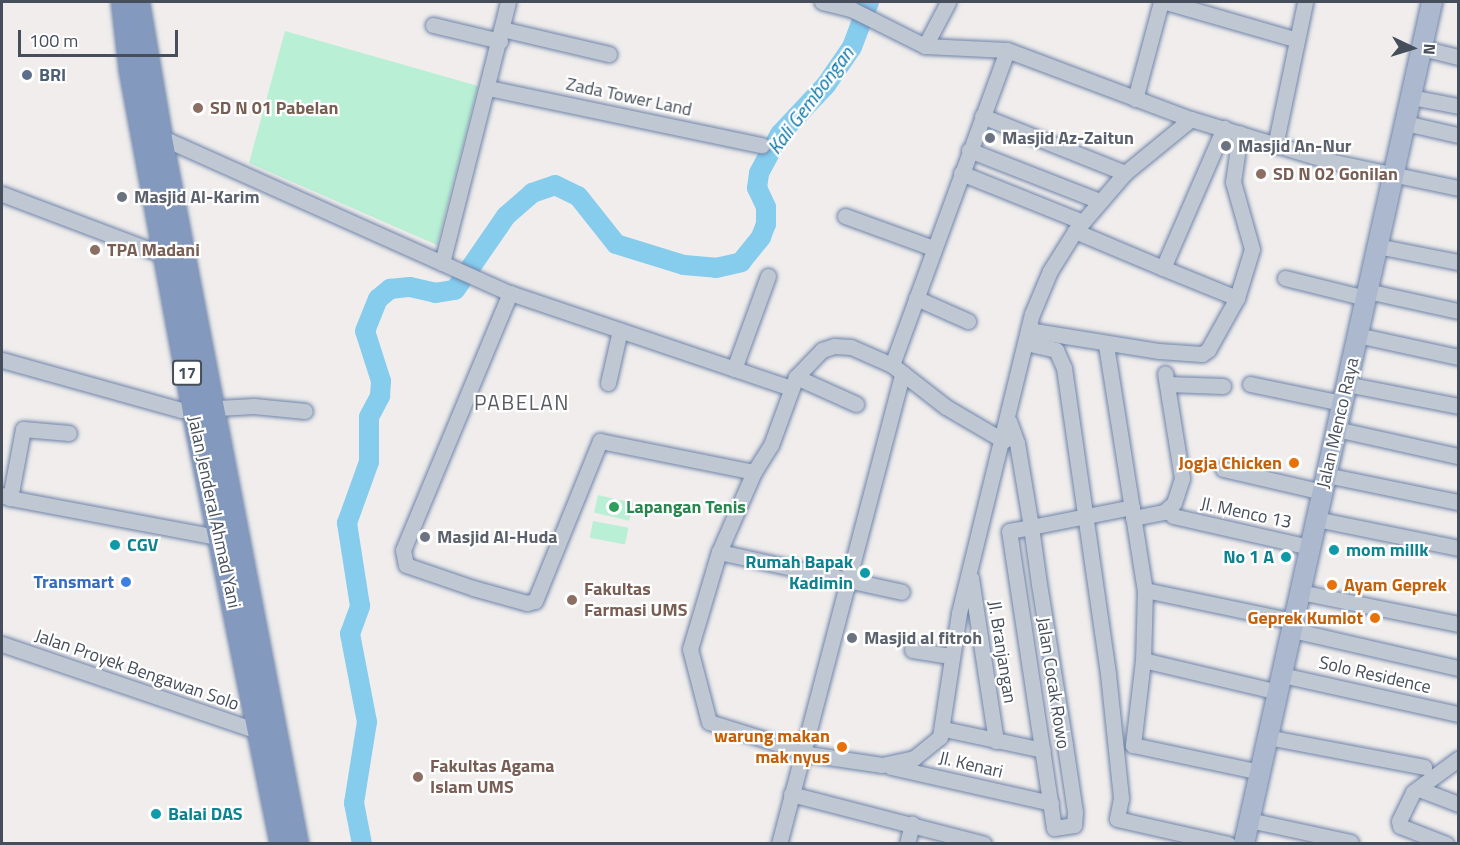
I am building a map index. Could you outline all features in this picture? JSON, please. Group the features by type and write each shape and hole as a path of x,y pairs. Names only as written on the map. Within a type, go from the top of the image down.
{"highway":[{"name":"Jalan Jenderal Ahmad Yani","path":"122,2 151,133 281,843"},
{"name":"Jalan Jenderal Ahmad Yani","path":"138,2 166,256 203,410"},
{"name":"Jalan Jenderal Ahmad Yani","path":"224,528 297,843"}],"main road":[{"name":"Jalan Menco Raya","path":"1244,843 1432,2"}],"street":[{"path":"448,266 508,2"},
{"path":"822,2 859,14 881,27 925,46 1007,50 1191,119 1275,146 1458,188"},
{"path":"925,46 948,2"},
{"path":"1136,99 1164,2 1294,39"},
{"path":"1275,146 1294,39 1305,2"},
{"path":"433,25 609,54"},
{"path":"1422,48 1458,57"},
{"path":"778,843 916,298 1007,50"},
{"name":"Zada Tower Land","path":"488,88 762,145"},
{"path":"1411,97 1458,106"},
{"path":"982,116 1125,173"},
{"path":"882,765 923,753 944,729 951,656 969,569 1009,421 1027,336 1045,282 1079,226 1099,201 1125,173 1191,119"},
{"path":"1405,123 1458,135"},
{"path":"1163,268 1224,128"},
{"path":"151,133 481,282 734,369 793,383 856,404"},
{"path":"1027,336 1202,354 1214,342 1237,298 1252,249 1233,182 1240,134"},
{"path":"969,150 1099,201"},
{"path":"961,173 1079,226 1163,268 1237,298"},
{"path":"2,196 166,256"},
{"path":"845,216 933,249"},
{"path":"1377,246 1458,262"},
{"path":"734,369 768,276"},
{"path":"1285,278 1458,311"},
{"path":"510,293 403,550 404,563 473,588 532,603 541,594 598,442 754,472"},
{"path":"916,298 968,321"},
{"path":"608,383 620,330"},
{"path":"1357,335 1458,357"},
{"path":"1027,336 1049,346 1060,356 1085,516 1121,798 1117,819 1228,843"},
{"path":"1106,345 1145,590 1143,660 1133,745 1260,772"},
{"path":"793,383 817,354 834,346 850,347 898,369 955,413 1004,441"},
{"path":"2,360 203,410 254,406 305,411"},
{"path":"1031,527 1085,516 1164,512 1174,503 1182,478 1166,378 1223,386"},
{"name":"Jl. Kenari","path":"793,383 771,445 754,472 719,552 691,643 692,664 706,717 715,725 802,752 882,765 1051,803"},
{"path":"1250,384 1458,406"},
{"path":"1009,421 1017,443 1075,812 1075,823 1059,833"},
{"path":"69,433 28,427 21,430 6,496 224,528"},
{"path":"1336,429 1458,456"},
{"path":"1223,469 1458,502"},
{"name":"Jl. Menco 13","path":"1173,516 1310,547"},
{"path":"1316,519 1458,548"},
{"name":"Jalan Cocak Rowo","path":"1031,527 1009,531 1051,803 1059,833"},
{"path":"719,552 845,582 902,592"},
{"name":"Jl. Branjangan","path":"969,569 996,741"},
{"name":"Solo Residence","path":"1145,590 1293,625 1458,668"},
{"path":"1300,592 1458,624"},
{"name":"Jalan Proyek Bengawan Solo","path":"2,644 260,732"},
{"path":"1028,649 1049,646"},
{"path":"912,650 951,656"},
{"name":"Solo Residence","path":"1143,660 1458,714"},
{"path":"944,729 1043,750"},
{"path":"1268,737 1424,767"},
{"path":"1446,843 1400,826 1411,794 1458,759"},
{"path":"1419,789 1458,804"},
{"path":"791,794 912,824 938,837 984,843"},
{"path":"1249,820 1351,842"},
{"path":"908,843 912,824"}],"green space":[{"path":"285,31 478,86 437,245 249,163"},
{"name":"Lapangan Tenis","path":"598,495 633,503 629,521 594,513"},
{"name":"Lapangan Tenis","path":"593,521 628,528 625,545 590,538"}],"waterway":[{"name":"Kali Gembongan","path":"362,844 354,803 367,722 350,634 360,606 347,523 369,462 369,417 380,396 381,381 365,331 378,299 390,289 410,287 435,293 455,290 506,216 532,193 555,185 578,196 616,244 684,265 716,268 741,262 761,237 766,224 766,207 757,188 759,173 780,134 826,85 852,47 869,2"}],"place":[{"name":"BRI","path":"27,75"},
{"name":"SD N 01 Pabelan","path":"198,108"},
{"name":"Masjid Az-Zaitun","path":"990,138"},
{"name":"Masjid An-Nur","path":"1226,146"},
{"name":"SD N 02 Gonilan","path":"1261,174"},
{"name":"Masjid Al-Karim","path":"122,197"},
{"name":"TPA Madani","path":"95,250"},
{"name":"Jogja Chicken","path":"1294,463"},
{"name":"Lapangan Tenis","path":"614,507"},
{"name":"Masjid Al-Huda","path":"425,537"},
{"name":"CGV","path":"115,545"},
{"name":"mom millk","path":"1334,550"},
{"name":"No 1 A","path":"1286,557"},
{"name":"Rumah Bapak Kadimin","path":"865,573"},
{"name":"Transmart","path":"126,582"},
{"name":"Ayam Geprek","path":"1332,585"},
{"name":"Fakultas Farmasi UMS","path":"572,600"},
{"name":"Geprek Kumlot","path":"1375,618"},
{"name":"Masjid al fitroh","path":"852,638"},
{"name":"warung makan mak nyus","path":"842,747"},
{"name":"Fakultas Agama Islam UMS","path":"418,777"},
{"name":"Balai DAS","path":"156,814"}],"district":[{"name":"PABELAN","path":"522,402"}]}
